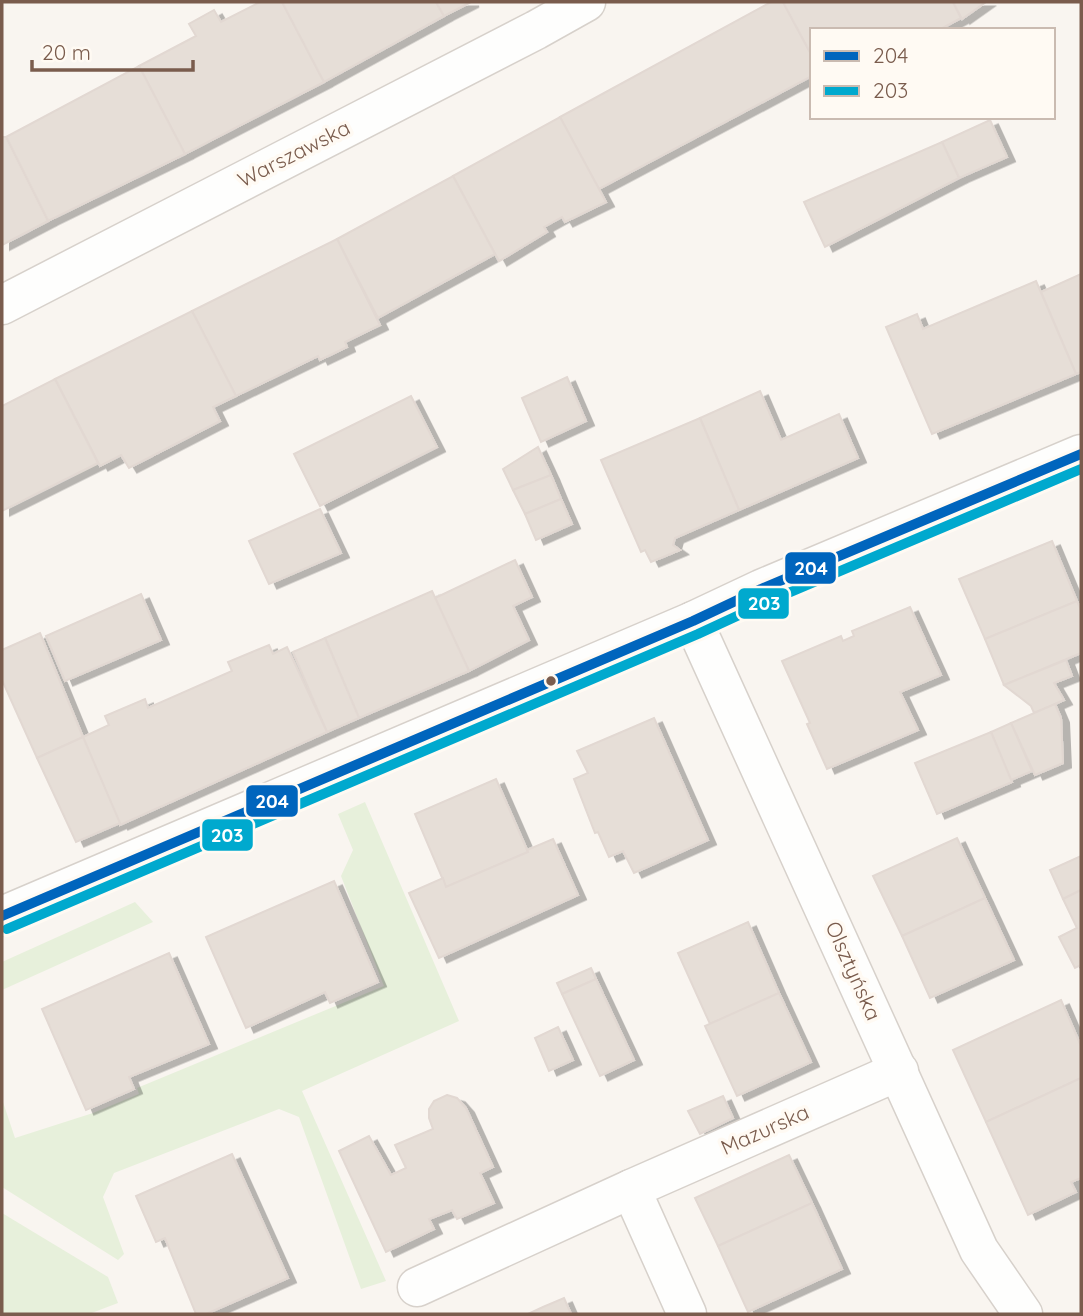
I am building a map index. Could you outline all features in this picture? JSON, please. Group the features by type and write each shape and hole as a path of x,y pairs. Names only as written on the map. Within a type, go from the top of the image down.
{"street":[{"name":"Warszawska","path":"2,305 586,2"},
{"path":"2,916 1081,454"},
{"name":"Olsztyńska","path":"693,621 979,1250 1023,1314"},
{"name":"Mazurska","path":"417,1287 899,1071"},
{"path":"631,1189 687,1314"}],"green space":[{"path":"365,802 459,1021 302,1091 386,1281 361,1289 299,1117 279,1109 114,1173 103,1197 124,1254 118,1260 2,1187 2,1099 15,1138 93,1113 139,1094 137,1088 384,986 341,876 353,850 338,814"},
{"path":"135,902 153,922 2,990 2,962"},
{"path":"2,1213 108,1277 118,1303 89,1314 2,1314"}],"building":[{"path":"260,2 282,2 324,82 185,154 139,66 196,36 189,24 214,10 221,22"},
{"path":"282,2 436,2 444,16 324,82"},
{"path":"436,2 471,2 444,16"},
{"path":"771,2 783,2 810,52 810,77 599,189 560,117"},
{"path":"783,2 953,2 961,18 943,28 810,28 810,52"},
{"path":"953,2 986,2 962,19"},
{"path":"139,66 185,154 48,221 6,137"},
{"path":"560,117 606,202 565,222 562,217 544,227 547,232 499,261 453,176"},
{"path":"990,120 1007,157 959,178 942,142"},
{"path":"2,137 6,137 48,221 2,245"},
{"path":"942,142 959,178 825,247 804,202"},
{"path":"453,176 495,254 378,318 337,239"},
{"path":"337,239 380,325 345,342 347,347 320,360 318,356 236,396 192,311"},
{"path":"1081,274 1081,372 1076,374 1041,292"},
{"path":"1036,281 1076,374 932,434 886,327 917,314 923,329"},
{"path":"192,311 236,396 213,407 220,421 129,468 121,455 100,466 55,379"},
{"path":"567,377 586,421 541,442 522,398"},
{"path":"55,379 98,463 2,511 2,406"},
{"path":"760,391 781,440 839,414 858,458 739,510 700,418"},
{"path":"411,396 437,447 320,506 294,454"},
{"path":"700,418 739,510 675,538 673,545 680,550 651,562 645,550 641,552 601,460"},
{"path":"538,447 551,475 513,490 503,469"},
{"path":"551,475 561,499 525,514 513,490"},
{"path":"561,499 572,524 536,540 525,514"},
{"path":"320,509 341,553 269,584 249,541"},
{"path":"1052,541 1077,601 985,639 959,579"},
{"path":"515,560 532,597 513,606 529,640 469,671 435,598"},
{"path":"432,591 469,671 359,718 325,638"},
{"path":"141,594 161,640 65,681 46,636"},
{"path":"1077,601 1081,610 1081,653 1004,685 985,639"},
{"path":"910,607 941,675 900,692 918,730 827,769 782,661 841,636 843,641 854,636 852,631"},
{"path":"40,633 83,737 37,758 2,680 2,650"},
{"path":"325,638 359,718 327,732 293,652"},
{"path":"269,645 273,654 287,647 327,732 120,825 83,737 109,725 105,716 145,699 148,708 232,671 228,662"},
{"path":"1066,660 1072,676 1054,683 1064,700 1034,713 1031,706 1004,685"},
{"path":"1055,704 1061,718 1063,763 1035,775 1011,723"},
{"path":"654,718 708,840 634,873 623,851 609,857 598,832 595,833 574,779 588,773 577,751"},
{"path":"1011,723 1032,771 1011,780 991,732"},
{"path":"991,732 1012,782 937,814 915,763"},
{"path":"83,737 120,823 76,842 37,758"},
{"path":"496,779 528,852 446,887 415,814"},
{"path":"957,838 985,898 902,936 873,876"},
{"path":"553,839 578,895 439,958 409,893 443,878 446,887"},
{"path":"1081,856 1081,890 1063,899 1050,870"},
{"path":"334,881 378,982 330,1003 325,992 246,1028 206,937"},
{"path":"1081,890 1081,965 1075,968 1059,937 1077,928 1063,899"},
{"path":"985,898 1014,960 930,998 902,936"},
{"path":"748,922 779,993 710,1024 678,953"},
{"path":"169,953 209,1044 129,1077 134,1089 86,1110 42,1009"},
{"path":"591,968 596,979 562,994 557,983"},
{"path":"596,979 634,1060 600,1076 562,994"},
{"path":"779,993 811,1062 737,1096 705,1026"},
{"path":"1061,1000 1081,1046 1081,1078 986,1122 953,1050"},
{"path":"558,1027 573,1060 549,1071 535,1038"},
{"path":"1081,1078 1081,1178 1071,1182 1076,1192 1028,1215 986,1122"},
{"path":"447,1095 457,1098 466,1108 493,1167 480,1173 494,1203 457,1219 452,1210 429,1219 434,1229 386,1252 339,1151 369,1136 391,1175 406,1168 395,1145 433,1129 429,1109 434,1101"},
{"path":"723,1096 733,1118 700,1134 688,1111"},
{"path":"232,1154 288,1278 206,1314 196,1314 165,1238 156,1242 136,1196"},
{"path":"789,1155 812,1203 718,1246 695,1198"},
{"path":"812,1203 842,1269 748,1312 718,1246"},
{"path":"564,1298 571,1314 528,1314 543,1307"}],"transit line":[{"name":"204","path":"2,916 1081,454"},
{"name":"203","path":"7,929 1081,469"}]}
